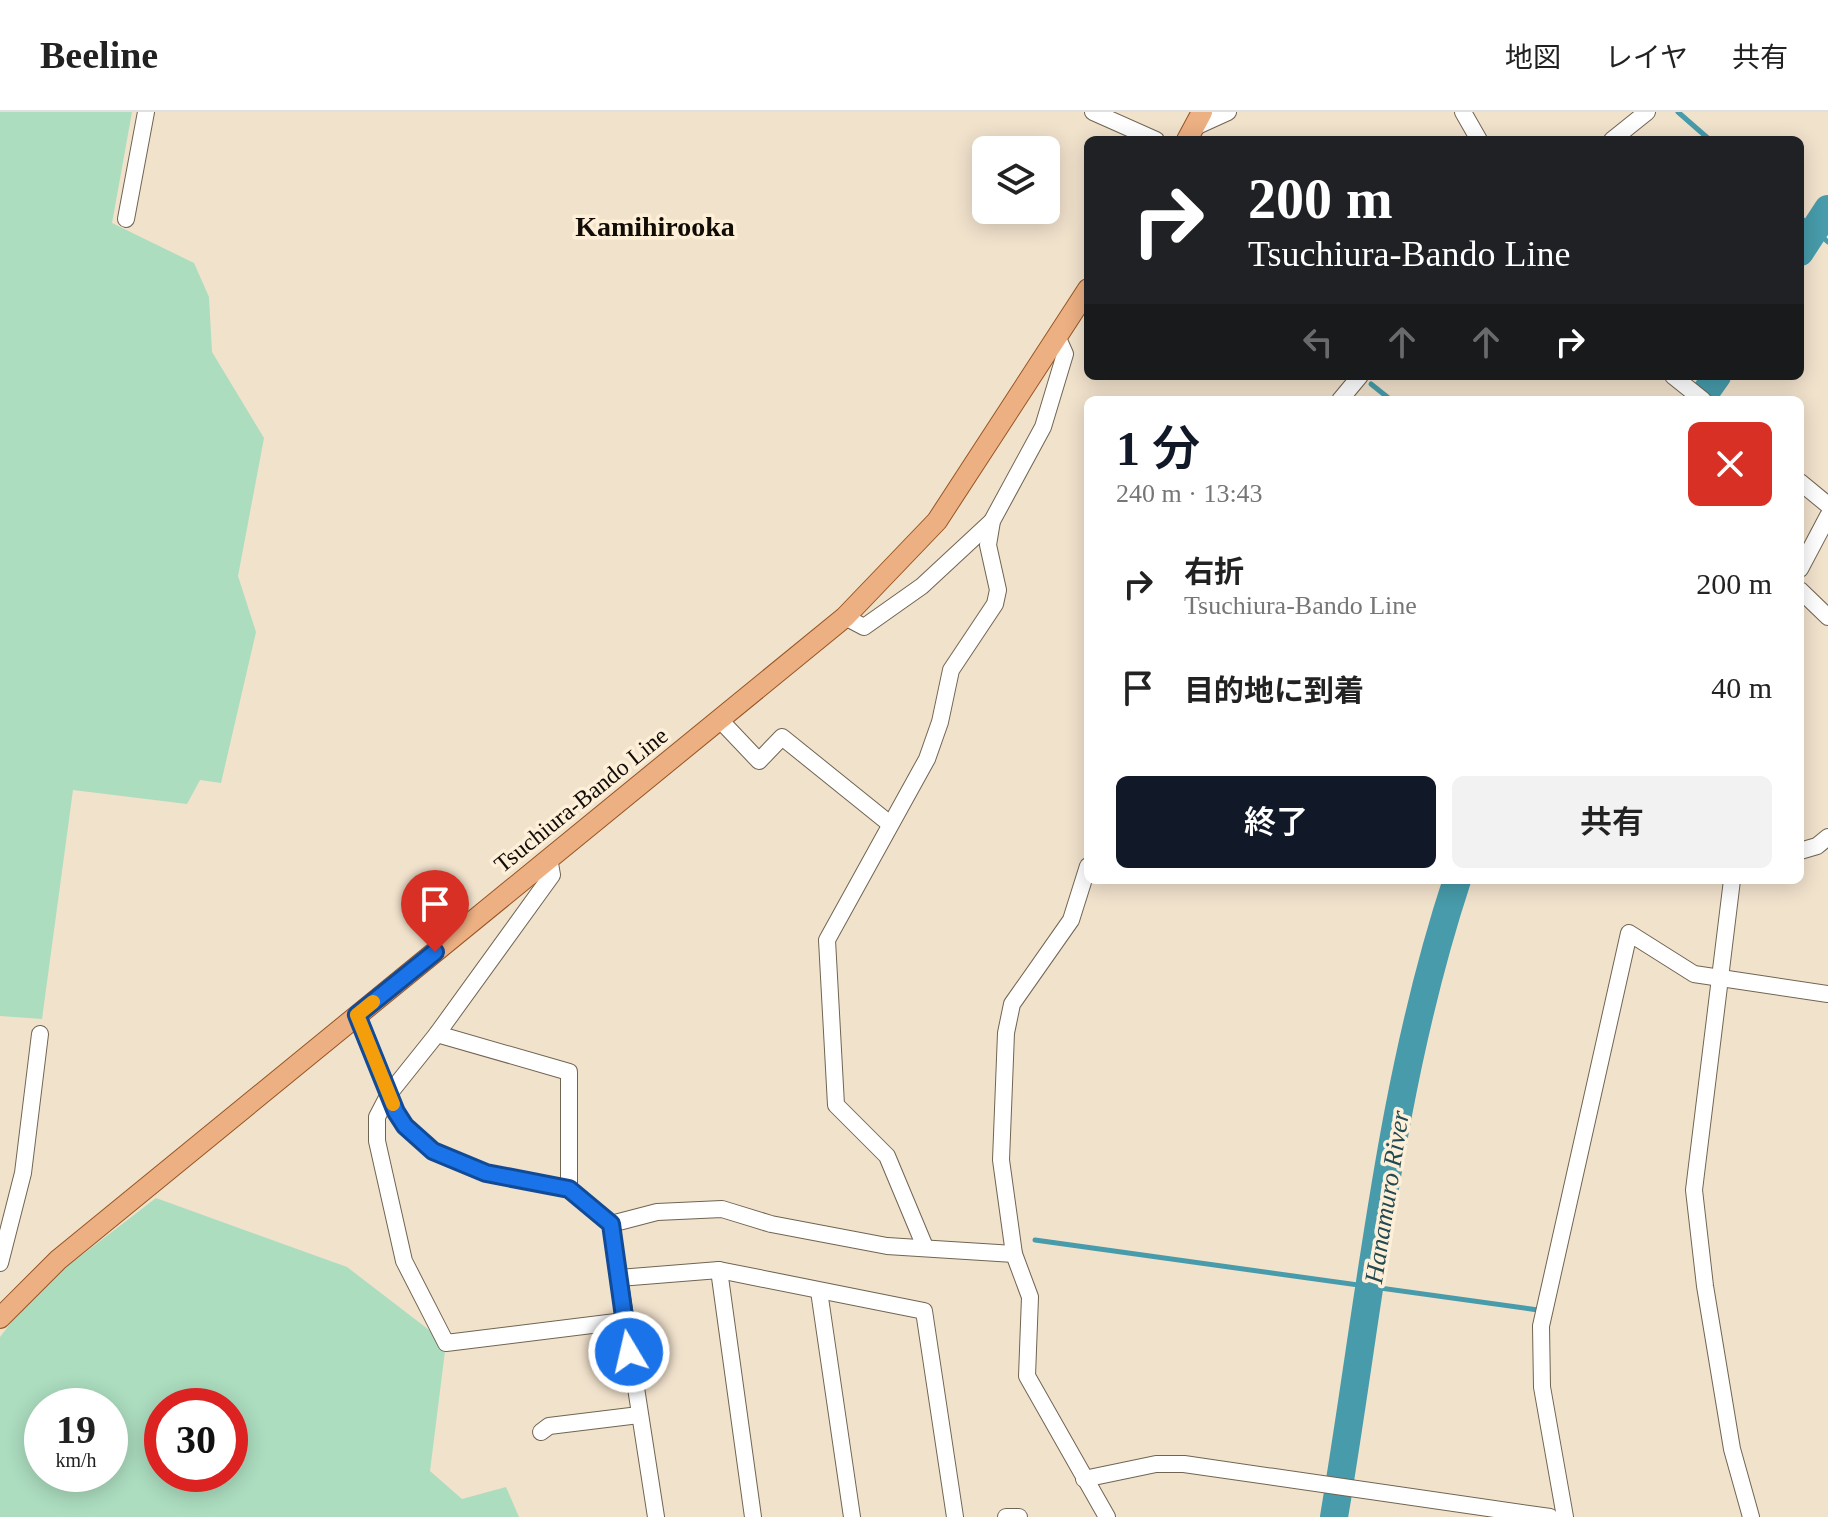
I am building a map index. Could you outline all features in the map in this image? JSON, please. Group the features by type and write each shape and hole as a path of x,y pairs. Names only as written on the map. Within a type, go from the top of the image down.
{"main road":[{"name":"Tsuchiura-Bando Line","path":"0,1318 58,1260 845,617 937,521 1084,295"}],"street":[{"path":"126,219 146,112"},
{"path":"1093,112 1147,136"},
{"path":"1195,126 1228,112"},
{"path":"1463,112 1477,136"},
{"path":"1617,136 1647,112"},
{"path":"845,617 864,627 922,586 992,521 1043,427 1065,354 1057,336"},
{"path":"1343,396 1357,380"},
{"path":"1678,380 1698,396"},
{"path":"1804,485 1828,505"},
{"path":"1804,561 1828,516"},
{"path":"925,1247 887,1156 839,1110 835,1091 827,940 934,742 951,670 995,604 998,590 988,545 992,521"},
{"path":"1804,594 1828,617"},
{"path":"721,721 759,761 782,737 890,824"},
{"path":"1804,850 1817,846 1828,837"},
{"path":"549,858 552,875 437,1034 389,1094 377,1117 377,1141 404,1261 446,1343 624,1321"},
{"path":"1084,879 1071,920 1012,1004 1006,1033 1001,1160 1014,1254 1030,1297 1027,1376 1107,1517"},
{"path":"1732,884 1694,1190 1705,1286 1732,1449 1751,1517"},
{"path":"1565,1517 1542,1387 1541,1326 1629,933 1694,974 1828,994"},
{"path":"357,1015 405,1126 433,1151 486,1173 569,1189 611,1224 656,1517"},
{"path":"0,1263 23,1173 40,1034"},
{"path":"437,1034 569,1072 569,1189"},
{"path":"611,1224 657,1212 722,1209 771,1224 887,1246 1014,1254"},
{"path":"619,1278 719,1270 924,1311 955,1517"},
{"path":"719,1270 753,1517"},
{"path":"819,1291 852,1517"},
{"path":"541,1432 549,1426 639,1415"},
{"path":"1084,1479 1156,1464 1184,1464 1550,1517"},
{"path":"1006,1517 1019,1517"}],"green space":[{"path":"0,112 132,112 112,223 194,263 209,297 212,352 264,438 238,576 256,632 221,783 200,780 187,804 73,790 42,1019 0,1016"},
{"path":"156,1198 347,1267 446,1343 430,1471 462,1499 506,1487 519,1517 0,1517 0,1337 35,1291"}],"waterway":[{"path":"1678,112 1705,136"},
{"name":"Hanamuro River","path":"1804,246 1828,209"},
{"name":"Hanamuro River","path":"1804,221 1828,242"},
{"name":"Hanamuro River","path":"1703,396 1714,380"},
{"path":"1371,384 1386,396"},
{"name":"Hanamuro River","path":"1334,1517 1398,1116 1414,1036 1456,884"},
{"path":"1035,1240 1538,1310"}],"slow traffic":[{"path":"373,1002 357,1015 393,1104"}],"district":[{"name":"Kamihirooka","path":"655,226"}],"route":[{"path":"435,952 357,1015 396,1112 405,1126 433,1151 486,1173 569,1189 611,1224 629,1352"}]}
